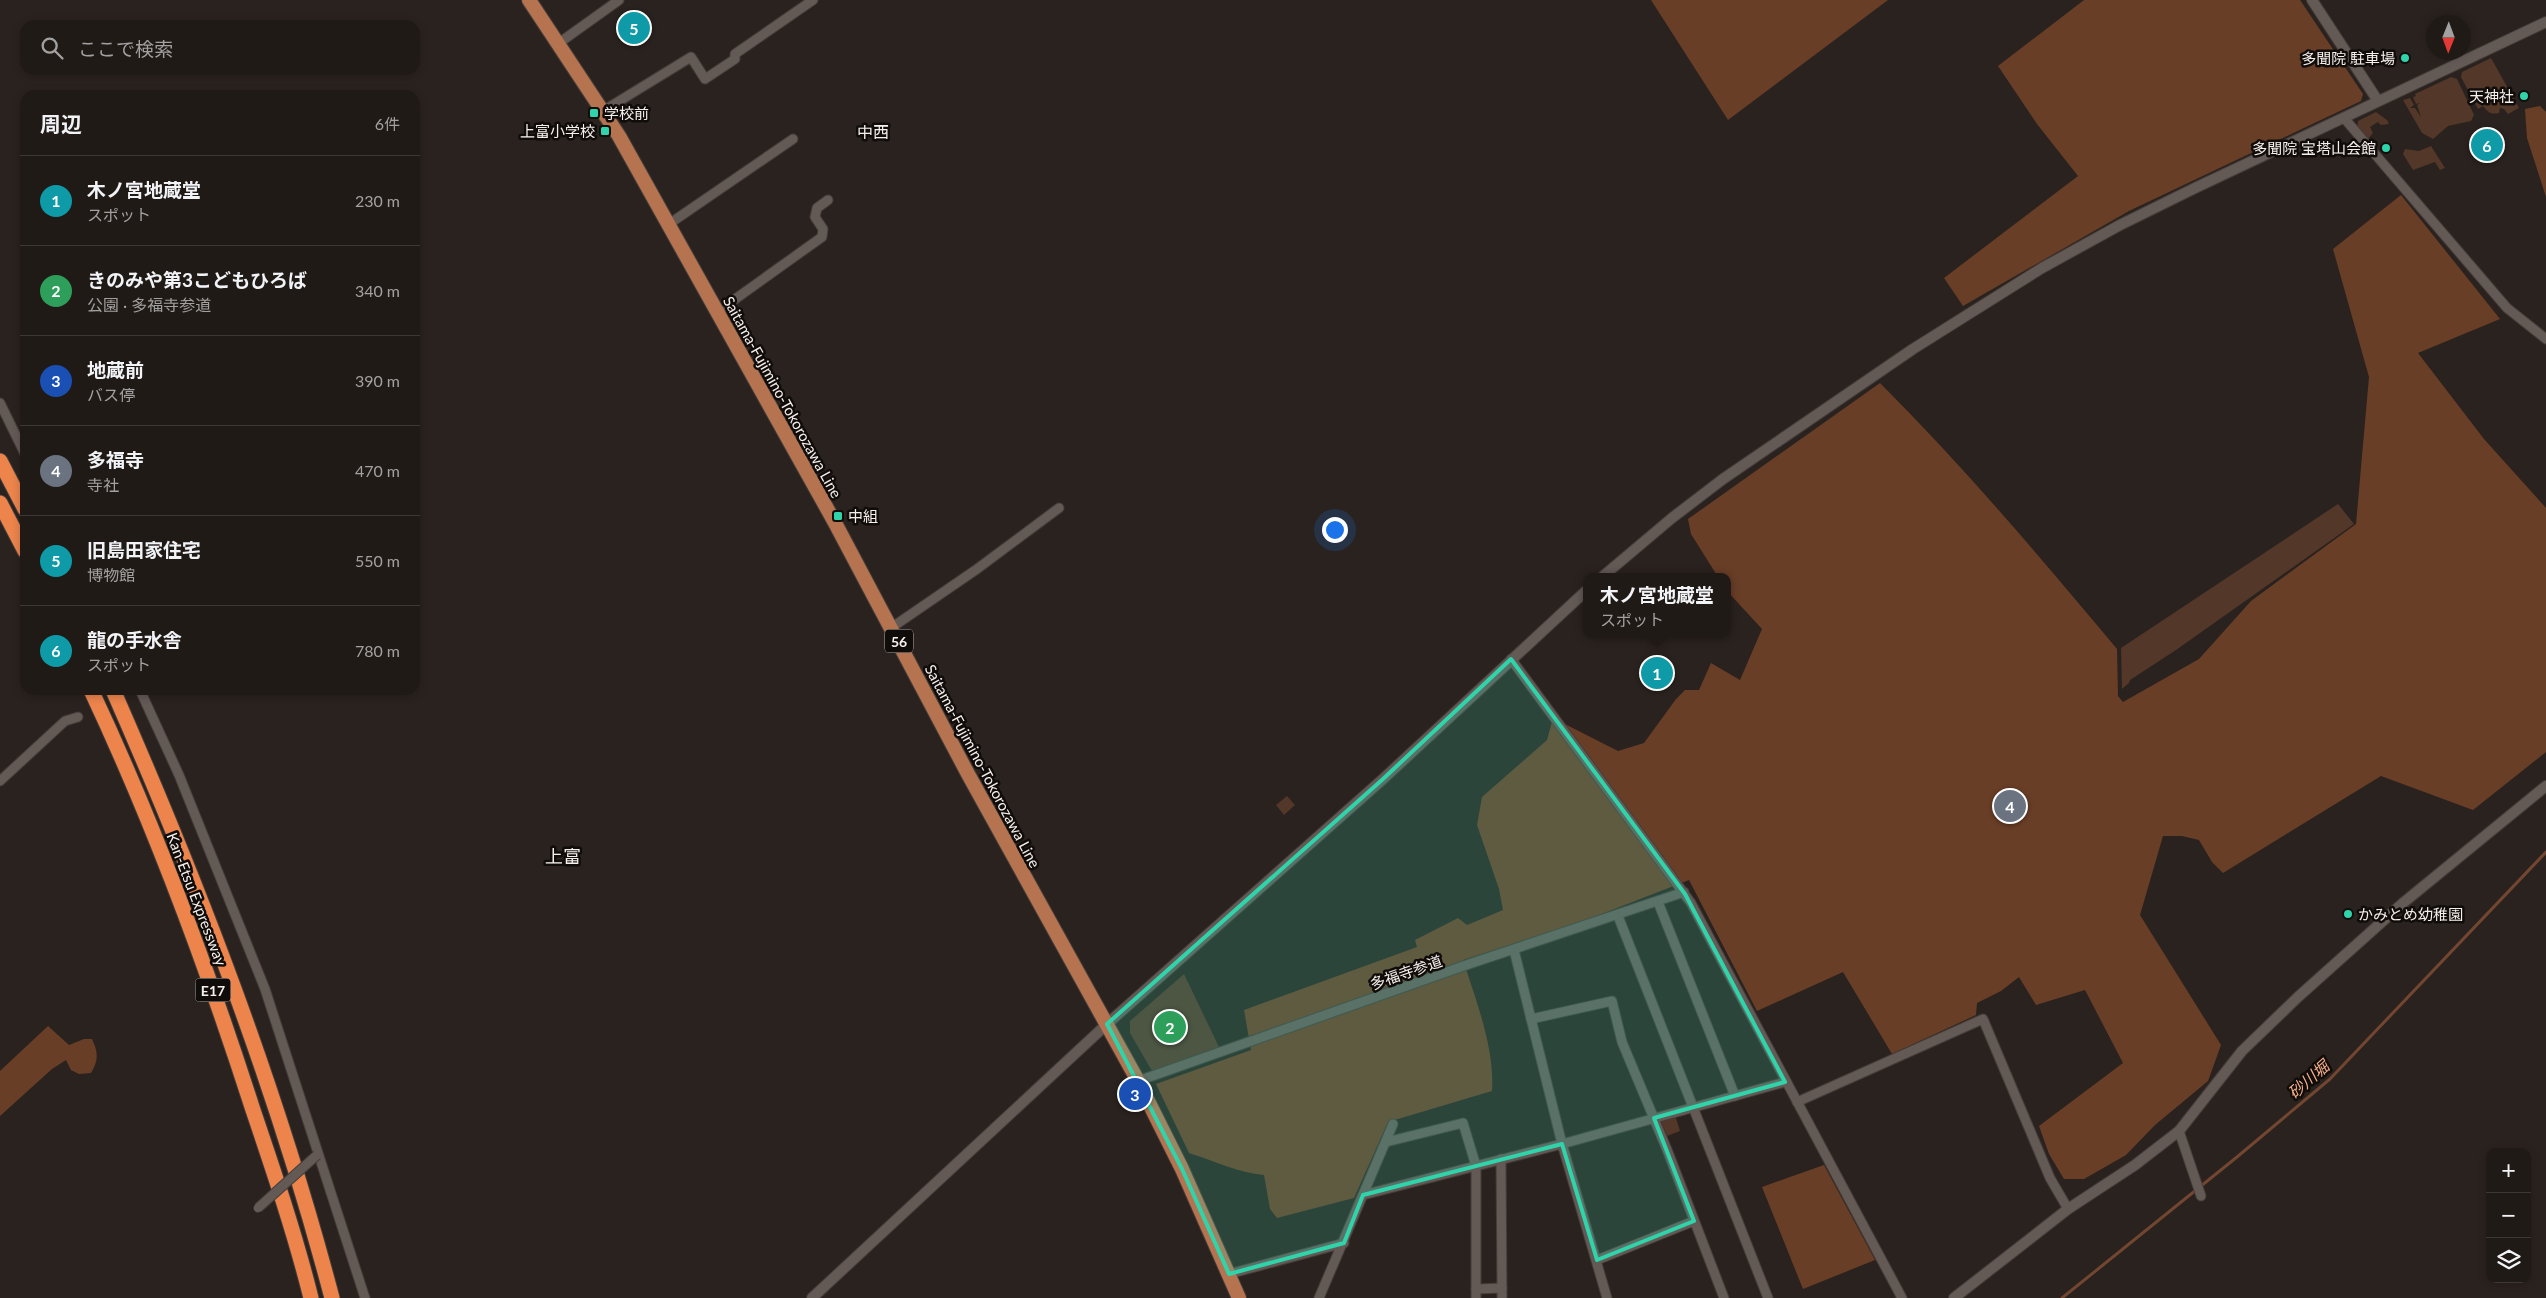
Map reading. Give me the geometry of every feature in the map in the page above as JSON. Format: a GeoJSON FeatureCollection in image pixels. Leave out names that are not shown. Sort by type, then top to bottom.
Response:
{"type":"FeatureCollection","features":[{"type":"Feature","properties":{"kind":"highway"},"geometry":{"type":"LineString","coordinates":[[0,461],[20,499]]}},
{"type":"Feature","properties":{"kind":"highway"},"geometry":{"type":"LineString","coordinates":[[0,502],[20,541]]}},
{"type":"Feature","properties":{"kind":"highway","name":"Kan-Etsu Expressway"},"geometry":{"type":"LineString","coordinates":[[93,695],[141,806],[191,930],[232,1042],[289,1219],[311,1298]]}},
{"type":"Feature","properties":{"kind":"highway","name":"Kan-Etsu Expressway"},"geometry":{"type":"LineString","coordinates":[[115,695],[200,895],[250,1030],[309,1210],[332,1298]]}},
{"type":"Feature","properties":{"kind":"highway"},"geometry":{"type":"LineString","coordinates":[[309,1210],[340,1298]]}},
{"type":"Feature","properties":{"kind":"main road","name":"Saitama-Fujimino-Tokorozawa Line"},"geometry":{"type":"LineString","coordinates":[[529,0],[603,110],[892,628],[968,774],[1138,1081],[1239,1298]]}},
{"type":"Feature","properties":{"kind":"street"},"geometry":{"type":"LineString","coordinates":[[558,43],[620,0]]}},
{"type":"Feature","properties":{"kind":"street"},"geometry":{"type":"LineString","coordinates":[[603,110],[691,57],[705,79],[735,59],[735,54],[813,0]]}},
{"type":"Feature","properties":{"kind":"street"},"geometry":{"type":"LineString","coordinates":[[2312,0],[2378,100]]}},
{"type":"Feature","properties":{"kind":"street"},"geometry":{"type":"LineString","coordinates":[[1607,573],[1672,518],[1731,474],[1913,349],[2042,268],[2120,225],[2378,100],[2546,22]]}},
{"type":"Feature","properties":{"kind":"street"},"geometry":{"type":"LineString","coordinates":[[2344,118],[2507,308],[2546,339]]}},
{"type":"Feature","properties":{"kind":"street"},"geometry":{"type":"LineString","coordinates":[[668,224],[793,139]]}},
{"type":"Feature","properties":{"kind":"street"},"geometry":{"type":"LineString","coordinates":[[717,312],[822,237],[823,228],[815,217],[817,208],[828,200]]}},
{"type":"Feature","properties":{"kind":"street"},"geometry":{"type":"LineString","coordinates":[[0,403],[20,444]]}},
{"type":"Feature","properties":{"kind":"street"},"geometry":{"type":"LineString","coordinates":[[892,628],[977,569],[1059,508]]}},
{"type":"Feature","properties":{"kind":"street"},"geometry":{"type":"LineString","coordinates":[[812,1298],[1107,1024],[1383,779],[1510,659],[1583,594]]}},
{"type":"Feature","properties":{"kind":"street"},"geometry":{"type":"LineString","coordinates":[[1510,659],[1684,892],[1902,1298]]}},
{"type":"Feature","properties":{"kind":"street"},"geometry":{"type":"LineString","coordinates":[[142,695],[265,990],[365,1298]]}},
{"type":"Feature","properties":{"kind":"street"},"geometry":{"type":"LineString","coordinates":[[0,781],[65,721],[78,717]]}},
{"type":"Feature","properties":{"kind":"street"},"geometry":{"type":"LineString","coordinates":[[1954,1298],[2068,1209],[2135,1164],[2179,1131],[2242,1051],[2291,1004],[2403,904],[2546,786]]}},
{"type":"Feature","properties":{"kind":"street","name":"多福寺参道"},"geometry":{"type":"LineString","coordinates":[[1138,1081],[1684,892]]}},
{"type":"Feature","properties":{"kind":"street"},"geometry":{"type":"LineString","coordinates":[[1658,902],[1735,1096]]}},
{"type":"Feature","properties":{"kind":"street"},"geometry":{"type":"LineString","coordinates":[[1618,916],[1768,1298]]}},
{"type":"Feature","properties":{"kind":"street"},"geometry":{"type":"LineString","coordinates":[[1514,950],[1562,1144],[1597,1260],[1606,1298]]}},
{"type":"Feature","properties":{"kind":"street"},"geometry":{"type":"LineString","coordinates":[[1531,1020],[1612,1001],[1622,1042],[1654,1118],[1724,1298]]}},
{"type":"Feature","properties":{"kind":"street"},"geometry":{"type":"LineString","coordinates":[[1797,1102],[1983,1020],[2050,1178],[2068,1209]]}},
{"type":"Feature","properties":{"kind":"street"},"geometry":{"type":"LineString","coordinates":[[1363,1196],[1562,1144],[1785,1082]]}},
{"type":"Feature","properties":{"kind":"street"},"geometry":{"type":"LineString","coordinates":[[1386,1142],[1463,1123],[1476,1166],[1476,1293],[1502,1293],[1501,1159]]}},
{"type":"Feature","properties":{"kind":"street"},"geometry":{"type":"LineString","coordinates":[[1318,1298],[1344,1243],[1393,1124]]}},
{"type":"Feature","properties":{"kind":"street"},"geometry":{"type":"LineString","coordinates":[[2179,1131],[2201,1196]]}},
{"type":"Feature","properties":{"kind":"street"},"geometry":{"type":"LineString","coordinates":[[258,1208],[317,1155]]}},
{"type":"Feature","properties":{"kind":"street"},"geometry":{"type":"LineString","coordinates":[[1597,1260],[1694,1221]]}},
{"type":"Feature","properties":{"kind":"street"},"geometry":{"type":"LineString","coordinates":[[1229,1274],[1344,1243]]}},
{"type":"Feature","properties":{"kind":"highlighted area"},"geometry":{"type":"Polygon","coordinates":[[[1511,659],[1685,894],[1785,1082],[1654,1118],[1694,1221],[1597,1260],[1562,1144],[1363,1195],[1344,1243],[1229,1274],[1182,1169],[1107,1024],[1383,779],[1511,659]]]}},
{"type":"Feature","properties":{"kind":"shaded area"},"geometry":{"type":"Polygon","coordinates":[[[1651,0],[1888,0],[1728,120],[1651,0]]]}},
{"type":"Feature","properties":{"kind":"shaded area"},"geometry":{"type":"Polygon","coordinates":[[[2084,0],[2300,0],[2363,94],[2361,101],[2129,211],[1963,306],[1944,278],[2078,176],[2037,124],[1998,66],[2084,0]]]}},
{"type":"Feature","properties":{"kind":"shaded area"},"geometry":{"type":"Polygon","coordinates":[[[2491,58],[2519,108],[2508,114],[2504,109],[2500,108],[2499,113],[2496,114],[2486,110],[2483,106],[2478,109],[2461,77],[2462,72],[2491,58]]]}},
{"type":"Feature","properties":{"kind":"shaded area"},"geometry":{"type":"Polygon","coordinates":[[[2451,77],[2457,79],[2474,115],[2471,121],[2448,126],[2433,139],[2422,133],[2403,100],[2410,98],[2414,105],[2410,108],[2415,108],[2421,117],[2417,105],[2420,103],[2416,104],[2413,97],[2416,96],[2415,94],[2451,77]]]}},
{"type":"Feature","properties":{"kind":"shaded area"},"geometry":{"type":"Polygon","coordinates":[[[2540,106],[2546,112],[2546,197],[2527,138],[2525,109],[2540,106]]]}},
{"type":"Feature","properties":{"kind":"shaded area"},"geometry":{"type":"Polygon","coordinates":[[[2376,112],[2387,120],[2389,124],[2381,125],[2378,122],[2370,127],[2373,133],[2368,139],[2365,138],[2357,128],[2358,121],[2376,112]]]}},
{"type":"Feature","properties":{"kind":"shaded area"},"geometry":{"type":"Polygon","coordinates":[[[2431,146],[2445,168],[2440,170],[2435,162],[2413,170],[2403,154],[2405,149],[2419,151],[2431,146]]]}},
{"type":"Feature","properties":{"kind":"shaded area"},"geometry":{"type":"Polygon","coordinates":[[[2401,195],[2500,319],[2418,353],[2484,439],[2546,508],[2546,752],[2473,810],[2381,776],[2223,873],[2212,862],[2199,840],[2182,836],[2163,836],[2140,915],[2221,1045],[2208,1081],[2155,1125],[2126,1155],[2084,1179],[2064,1179],[2049,1154],[2039,1126],[2123,1063],[2085,990],[2036,1005],[2019,977],[2001,991],[1977,1003],[1976,1015],[1892,1054],[1843,972],[1757,1011],[1689,880],[1576,924],[1463,960],[1488,1042],[1491,1058],[1492,1091],[1388,1122],[1354,1198],[1277,1218],[1270,1209],[1264,1175],[1236,1169],[1189,1153],[1156,1084],[1251,1050],[1244,1010],[1417,947],[1415,940],[1458,918],[1467,925],[1503,910],[1499,889],[1477,825],[1482,797],[1547,740],[1553,718],[1618,751],[1644,743],[1676,699],[1685,690],[1699,690],[1711,663],[1740,680],[1762,629],[1731,595],[1731,573],[1715,573],[1691,534],[1688,519],[1880,383],[1972,480],[2117,649],[2118,696],[2123,702],[2199,659],[2251,601],[2356,524],[2369,377],[2333,249],[2401,195]]]}},
{"type":"Feature","properties":{"kind":"shaded area"},"geometry":{"type":"Polygon","coordinates":[[[2338,504],[2354,524],[2176,650],[2130,680],[2122,689],[2121,648],[2338,504]]]}},
{"type":"Feature","properties":{"kind":"shaded area"},"geometry":{"type":"Polygon","coordinates":[[[1287,796],[1295,805],[1284,815],[1276,805],[1287,796]]]}},
{"type":"Feature","properties":{"kind":"shaded area"},"geometry":{"type":"Polygon","coordinates":[[[1184,974],[1219,1047],[1152,1071],[1130,1033],[1130,1021],[1184,974]]]}},
{"type":"Feature","properties":{"kind":"shaded area"},"geometry":{"type":"Polygon","coordinates":[[[48,1026],[69,1045],[84,1039],[92,1039],[97,1056],[94,1068],[91,1073],[79,1074],[71,1070],[66,1060],[52,1069],[0,1116],[0,1071],[48,1026]]]}},
{"type":"Feature","properties":{"kind":"shaded area"},"geometry":{"type":"Polygon","coordinates":[[[1675,1115],[1680,1131],[1667,1136],[1661,1121],[1675,1115]]]}},
{"type":"Feature","properties":{"kind":"shaded area"},"geometry":{"type":"Polygon","coordinates":[[[1824,1165],[1875,1260],[1803,1289],[1762,1187],[1824,1165]]]}},
{"type":"Feature","properties":{"kind":"waterway","name":"砂川堀"},"geometry":{"type":"LineString","coordinates":[[2062,1298],[2237,1157],[2330,1079],[2546,852]]}},
{"type":"Feature","properties":{"kind":"place","name":"旧島田家住宅"},"geometry":{"type":"Point","coordinates":[634,28]}},
{"type":"Feature","properties":{"kind":"place","name":"多聞院 駐車場"},"geometry":{"type":"Point","coordinates":[2405,58]}},
{"type":"Feature","properties":{"kind":"place","name":"天神社"},"geometry":{"type":"Point","coordinates":[2524,96]}},
{"type":"Feature","properties":{"kind":"place","name":"学校前"},"geometry":{"type":"Point","coordinates":[594,113]}},
{"type":"Feature","properties":{"kind":"place","name":"上富小学校"},"geometry":{"type":"Point","coordinates":[605,131]}},
{"type":"Feature","properties":{"kind":"place","name":"龍の手水舎"},"geometry":{"type":"Point","coordinates":[2487,145]}},
{"type":"Feature","properties":{"kind":"place","name":"多聞院 宝塔山会館"},"geometry":{"type":"Point","coordinates":[2386,148]}},
{"type":"Feature","properties":{"kind":"place","name":"中組"},"geometry":{"type":"Point","coordinates":[838,516]}},
{"type":"Feature","properties":{"kind":"place","name":"木ノ宮地蔵堂"},"geometry":{"type":"Point","coordinates":[1657,673]}},
{"type":"Feature","properties":{"kind":"place","name":"多福寺"},"geometry":{"type":"Point","coordinates":[2010,806]}},
{"type":"Feature","properties":{"kind":"place","name":"かみとめ幼稚園"},"geometry":{"type":"Point","coordinates":[2348,914]}},
{"type":"Feature","properties":{"kind":"place","name":"きのみや第3こどもひろば"},"geometry":{"type":"Point","coordinates":[1170,1027]}},
{"type":"Feature","properties":{"kind":"place","name":"地蔵前"},"geometry":{"type":"Point","coordinates":[1135,1094]}},
{"type":"Feature","properties":{"kind":"district","name":"中西"},"geometry":{"type":"Point","coordinates":[873,131]}},
{"type":"Feature","properties":{"kind":"district","name":"上富"},"geometry":{"type":"Point","coordinates":[563,856]}}]}
